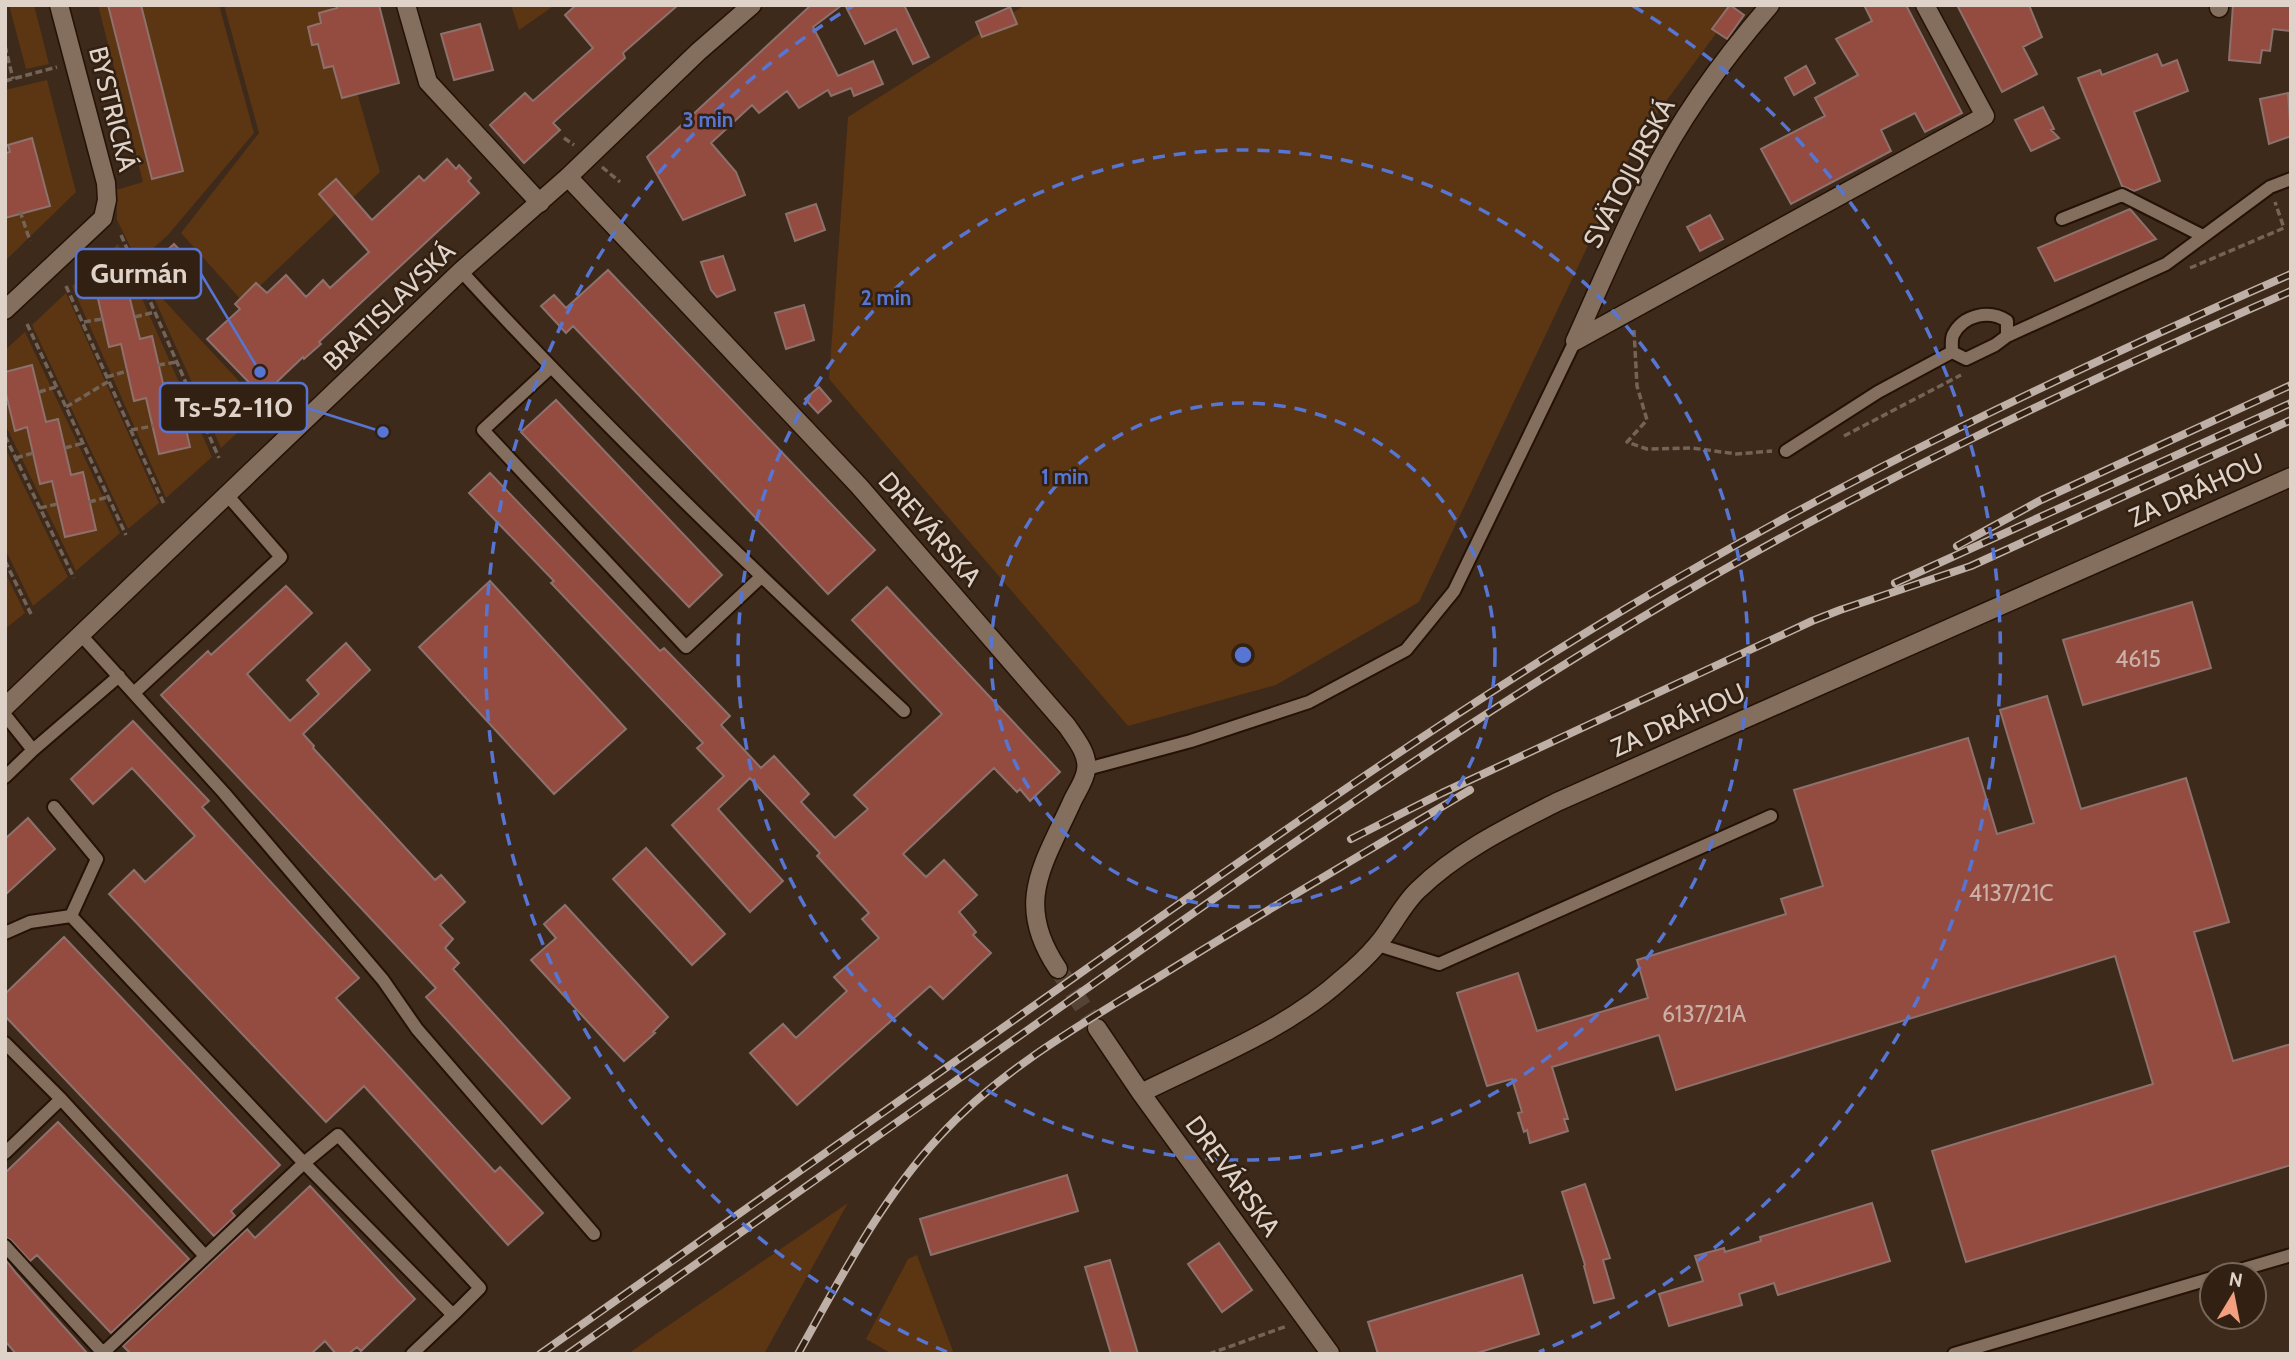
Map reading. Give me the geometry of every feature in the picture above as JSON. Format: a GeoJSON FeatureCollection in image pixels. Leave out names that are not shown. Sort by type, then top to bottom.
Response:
{"type":"FeatureCollection","features":[{"type":"Feature","properties":{"kind":"street","name":"BYSTRICKÁ"},"geometry":{"type":"LineString","coordinates":[[5,310],[103,218],[107,200],[106,183],[59,5]]}},
{"type":"Feature","properties":{"kind":"street"},"geometry":{"type":"LineString","coordinates":[[406,5],[428,82],[540,203]]}},
{"type":"Feature","properties":{"kind":"street","name":"BRATISLAVSKÁ"},"geometry":{"type":"LineString","coordinates":[[5,707],[461,271],[540,203],[698,52],[752,5]]}},
{"type":"Feature","properties":{"kind":"street","name":"SVÄTOJURSKÁ"},"geometry":{"type":"LineString","coordinates":[[1575,341],[1649,179],[1692,107],[1740,39],[1770,5]]}},
{"type":"Feature","properties":{"kind":"street"},"geometry":{"type":"LineString","coordinates":[[1575,341],[1985,116],[1925,5]]}},
{"type":"Feature","properties":{"kind":"street","name":"DREVÁRSKA"},"geometry":{"type":"LineString","coordinates":[[568,177],[868,497],[1067,726],[1082,748],[1087,769]]}},
{"type":"Feature","properties":{"kind":"street","name":"ZA DRÁHOU"},"geometry":{"type":"LineString","coordinates":[[1141,1093],[1279,1023],[1312,1003],[1377,945],[1416,891],[1450,862],[1485,840],[1545,808],[2290,479]]}},
{"type":"Feature","properties":{"kind":"street"},"geometry":{"type":"LineString","coordinates":[[1058,969],[1045,950],[1035,922],[1034,894],[1040,871],[1087,769]]}},
{"type":"Feature","properties":{"kind":"street","name":"DREVÁRSKA"},"geometry":{"type":"LineString","coordinates":[[1097,1028],[1141,1093],[1330,1353]]}},
{"type":"Feature","properties":{"kind":"lane"},"geometry":{"type":"LineString","coordinates":[[1952,352],[1966,359],[2007,336],[2166,264],[2270,187],[2291,179]]}},
{"type":"Feature","properties":{"kind":"lane"},"geometry":{"type":"LineString","coordinates":[[2062,219],[2122,195],[2203,236]]}},
{"type":"Feature","properties":{"kind":"lane"},"geometry":{"type":"LineString","coordinates":[[461,271],[550,368],[761,577],[904,711]]}},
{"type":"Feature","properties":{"kind":"lane"},"geometry":{"type":"LineString","coordinates":[[1952,352],[1951,337],[1963,322],[1985,314],[1998,315],[2007,321],[2007,336]]}},
{"type":"Feature","properties":{"kind":"lane"},"geometry":{"type":"LineString","coordinates":[[1087,769],[1191,741],[1309,702],[1406,650],[1454,591],[1575,341]]}},
{"type":"Feature","properties":{"kind":"lane"},"geometry":{"type":"LineString","coordinates":[[1786,451],[1878,392],[1952,352]]}},
{"type":"Feature","properties":{"kind":"lane"},"geometry":{"type":"LineString","coordinates":[[550,368],[483,430],[686,647],[761,577]]}},
{"type":"Feature","properties":{"kind":"lane"},"geometry":{"type":"LineString","coordinates":[[135,692],[281,557],[228,496]]}},
{"type":"Feature","properties":{"kind":"lane"},"geometry":{"type":"LineString","coordinates":[[80,635],[135,692],[383,980],[417,1029],[594,1234]]}},
{"type":"Feature","properties":{"kind":"lane"},"geometry":{"type":"LineString","coordinates":[[5,777],[119,676]]}},
{"type":"Feature","properties":{"kind":"lane"},"geometry":{"type":"LineString","coordinates":[[5,715],[33,750]]}},
{"type":"Feature","properties":{"kind":"lane"},"geometry":{"type":"LineString","coordinates":[[54,807],[97,859],[71,916]]}},
{"type":"Feature","properties":{"kind":"lane"},"geometry":{"type":"LineString","coordinates":[[1377,945],[1439,964],[1771,816]]}},
{"type":"Feature","properties":{"kind":"lane"},"geometry":{"type":"LineString","coordinates":[[5,933],[30,922],[71,916]]}},
{"type":"Feature","properties":{"kind":"lane"},"geometry":{"type":"LineString","coordinates":[[71,916],[304,1163],[453,1315]]}},
{"type":"Feature","properties":{"kind":"lane"},"geometry":{"type":"LineString","coordinates":[[5,1043],[61,1099],[205,1256]]}},
{"type":"Feature","properties":{"kind":"lane"},"geometry":{"type":"LineString","coordinates":[[5,1153],[61,1099]]}},
{"type":"Feature","properties":{"kind":"lane"},"geometry":{"type":"LineString","coordinates":[[5,1246],[103,1353],[304,1163],[338,1135],[480,1288],[412,1354]]}},
{"type":"Feature","properties":{"kind":"lane"},"geometry":{"type":"LineString","coordinates":[[2268,1262],[2291,1255]]}},
{"type":"Feature","properties":{"kind":"lane"},"geometry":{"type":"LineString","coordinates":[[1954,1354],[2198,1282]]}},
{"type":"Feature","properties":{"kind":"path"},"geometry":{"type":"LineString","coordinates":[[5,46],[13,79]]}},
{"type":"Feature","properties":{"kind":"path"},"geometry":{"type":"LineString","coordinates":[[5,81],[74,63]]}},
{"type":"Feature","properties":{"kind":"path"},"geometry":{"type":"LineString","coordinates":[[20,211],[30,241]]}},
{"type":"Feature","properties":{"kind":"path"},"geometry":{"type":"LineString","coordinates":[[121,235],[219,458]]}},
{"type":"Feature","properties":{"kind":"path"},"geometry":{"type":"LineString","coordinates":[[66,286],[164,503]]}},
{"type":"Feature","properties":{"kind":"path"},"geometry":{"type":"LineString","coordinates":[[1630,311],[1636,341],[1637,386],[1647,420],[1627,442],[1647,449],[1692,447],[1737,454],[1786,451]]}},
{"type":"Feature","properties":{"kind":"path"},"geometry":{"type":"LineString","coordinates":[[135,317],[155,312]]}},
{"type":"Feature","properties":{"kind":"path"},"geometry":{"type":"LineString","coordinates":[[83,322],[102,319]]}},
{"type":"Feature","properties":{"kind":"path"},"geometry":{"type":"LineString","coordinates":[[26,324],[126,535]]}},
{"type":"Feature","properties":{"kind":"path"},"geometry":{"type":"LineString","coordinates":[[159,365],[177,362]]}},
{"type":"Feature","properties":{"kind":"path"},"geometry":{"type":"LineString","coordinates":[[66,407],[108,379],[127,371]]}},
{"type":"Feature","properties":{"kind":"path"},"geometry":{"type":"LineString","coordinates":[[39,392],[56,387]]}},
{"type":"Feature","properties":{"kind":"path"},"geometry":{"type":"LineString","coordinates":[[185,422],[202,419]]}},
{"type":"Feature","properties":{"kind":"path"},"geometry":{"type":"LineString","coordinates":[[131,430],[153,426]]}},
{"type":"Feature","properties":{"kind":"path"},"geometry":{"type":"LineString","coordinates":[[5,436],[74,578]]}},
{"type":"Feature","properties":{"kind":"path"},"geometry":{"type":"LineString","coordinates":[[65,448],[83,443]]}},
{"type":"Feature","properties":{"kind":"path"},"geometry":{"type":"LineString","coordinates":[[16,458],[33,453]]}},
{"type":"Feature","properties":{"kind":"path"},"geometry":{"type":"LineString","coordinates":[[89,502],[108,497]]}},
{"type":"Feature","properties":{"kind":"path"},"geometry":{"type":"LineString","coordinates":[[40,508],[57,504]]}},
{"type":"Feature","properties":{"kind":"path"},"geometry":{"type":"LineString","coordinates":[[5,561],[31,614]]}},
{"type":"Feature","properties":{"kind":"path"},"geometry":{"type":"LineString","coordinates":[[5,577],[12,575]]}},
{"type":"Feature","properties":{"kind":"path"},"geometry":{"type":"LineString","coordinates":[[1209,1354],[1306,1319]]}},
{"type":"Feature","properties":{"kind":"shaded area"},"geometry":{"type":"Polygon","coordinates":[[[9,5],[34,5],[49,64],[26,69],[9,5]]]}},
{"type":"Feature","properties":{"kind":"shaded area"},"geometry":{"type":"Polygon","coordinates":[[[98,5],[219,5],[254,133],[168,235],[138,262],[117,220],[116,190],[143,182],[98,5]]]}},
{"type":"Feature","properties":{"kind":"shaded area"},"geometry":{"type":"Polygon","coordinates":[[[224,5],[332,5],[380,172],[243,302],[181,233],[259,133],[224,5]]]}},
{"type":"Feature","properties":{"kind":"shaded area"},"geometry":{"type":"Polygon","coordinates":[[[511,5],[555,5],[519,30],[511,5]]]}},
{"type":"Feature","properties":{"kind":"shaded area"},"geometry":{"type":"Polygon","coordinates":[[[1025,5],[1737,5],[1639,138],[1419,602],[1276,685],[1128,726],[829,379],[848,117],[1025,5]]]}},
{"type":"Feature","properties":{"kind":"shaded area"},"geometry":{"type":"Polygon","coordinates":[[[47,80],[76,192],[5,261],[5,90],[47,80]]]}},
{"type":"Feature","properties":{"kind":"shaded area"},"geometry":{"type":"Polygon","coordinates":[[[118,244],[212,457],[166,498],[72,286],[118,244]]]}},
{"type":"Feature","properties":{"kind":"shaded area"},"geometry":{"type":"Polygon","coordinates":[[[147,282],[264,408],[221,448],[147,282]]]}},
{"type":"Feature","properties":{"kind":"shaded area"},"geometry":{"type":"Polygon","coordinates":[[[66,293],[159,503],[128,529],[32,325],[66,293]]]}},
{"type":"Feature","properties":{"kind":"shaded area"},"geometry":{"type":"Polygon","coordinates":[[[25,332],[120,533],[76,571],[5,424],[5,350],[25,332]]]}},
{"type":"Feature","properties":{"kind":"shaded area"},"geometry":{"type":"Polygon","coordinates":[[[5,447],[68,577],[33,606],[5,549],[5,447]]]}},
{"type":"Feature","properties":{"kind":"shaded area"},"geometry":{"type":"Polygon","coordinates":[[[5,572],[25,613],[5,629],[5,572]]]}},
{"type":"Feature","properties":{"kind":"shaded area"},"geometry":{"type":"Polygon","coordinates":[[[848,1203],[764,1354],[628,1354],[656,1334],[848,1203]]]}},
{"type":"Feature","properties":{"kind":"shaded area"},"geometry":{"type":"Polygon","coordinates":[[[917,1255],[954,1354],[892,1354],[866,1339],[908,1259],[917,1255]]]}},
{"type":"Feature","properties":{"kind":"building"},"geometry":{"type":"Polygon","coordinates":[[[108,5],[141,5],[183,171],[152,179],[108,5]]]}},
{"type":"Feature","properties":{"kind":"building"},"geometry":{"type":"Polygon","coordinates":[[[336,5],[379,5],[399,83],[342,98],[333,66],[324,68],[318,44],[312,45],[308,27],[321,23],[319,13],[337,8],[336,5]]]}},
{"type":"Feature","properties":{"kind":"building"},"geometry":{"type":"Polygon","coordinates":[[[576,5],[678,5],[623,53],[625,58],[553,123],[560,130],[524,163],[490,125],[525,93],[533,101],[593,48],[565,15],[576,5]]]}},
{"type":"Feature","properties":{"kind":"building"},"geometry":{"type":"Polygon","coordinates":[[[811,5],[842,5],[813,27],[838,76],[873,61],[883,84],[854,96],[851,88],[831,96],[828,90],[799,108],[787,91],[759,113],[752,105],[711,143],[736,172],[745,195],[683,220],[647,157],[811,5]]]}},
{"type":"Feature","properties":{"kind":"building"},"geometry":{"type":"Polygon","coordinates":[[[845,5],[904,5],[929,57],[913,64],[896,29],[865,44],[845,5]]]}},
{"type":"Feature","properties":{"kind":"building"},"geometry":{"type":"Polygon","coordinates":[[[1730,5],[1744,15],[1727,39],[1712,29],[1730,5]]]}},
{"type":"Feature","properties":{"kind":"building"},"geometry":{"type":"Polygon","coordinates":[[[1864,5],[1906,5],[1962,113],[1925,132],[1915,113],[1881,130],[1891,151],[1791,204],[1761,149],[1825,116],[1815,98],[1858,75],[1836,39],[1872,21],[1864,5]]]}},
{"type":"Feature","properties":{"kind":"building"},"geometry":{"type":"Polygon","coordinates":[[[1957,5],[2029,5],[2042,37],[2023,47],[2037,74],[2002,92],[1957,5]]]}},
{"type":"Feature","properties":{"kind":"building"},"geometry":{"type":"Polygon","coordinates":[[[2233,5],[2291,5],[2291,31],[2273,29],[2270,51],[2262,50],[2260,63],[2229,60],[2233,5]]]}},
{"type":"Feature","properties":{"kind":"building"},"geometry":{"type":"Polygon","coordinates":[[[1010,7],[1017,24],[982,37],[976,22],[1010,7]]]}},
{"type":"Feature","properties":{"kind":"building"},"geometry":{"type":"Polygon","coordinates":[[[480,24],[493,70],[454,80],[441,34],[480,24]]]}},
{"type":"Feature","properties":{"kind":"building"},"geometry":{"type":"Polygon","coordinates":[[[2157,54],[2162,66],[2177,60],[2188,91],[2134,112],[2160,181],[2134,191],[2122,186],[2078,78],[2100,70],[2102,75],[2157,54]]]}},
{"type":"Feature","properties":{"kind":"building"},"geometry":{"type":"Polygon","coordinates":[[[1806,66],[1815,83],[1794,95],[1785,78],[1806,66]]]}},
{"type":"Feature","properties":{"kind":"building"},"geometry":{"type":"Polygon","coordinates":[[[2288,93],[2291,136],[2269,144],[2260,99],[2288,93]]]}},
{"type":"Feature","properties":{"kind":"building"},"geometry":{"type":"Polygon","coordinates":[[[2043,107],[2054,129],[2051,130],[2059,138],[2031,151],[2015,120],[2043,107]]]}},
{"type":"Feature","properties":{"kind":"building"},"geometry":{"type":"Polygon","coordinates":[[[32,138],[50,206],[5,218],[5,153],[10,152],[8,145],[32,138]]]}},
{"type":"Feature","properties":{"kind":"building"},"geometry":{"type":"Polygon","coordinates":[[[447,159],[456,169],[459,165],[471,178],[468,181],[479,193],[319,342],[321,344],[304,359],[303,357],[262,396],[207,339],[240,309],[235,304],[256,283],[267,293],[286,275],[306,297],[323,280],[330,288],[369,252],[319,194],[336,179],[372,220],[419,176],[424,181],[447,159]]]}},
{"type":"Feature","properties":{"kind":"building"},"geometry":{"type":"Polygon","coordinates":[[[816,204],[825,230],[795,241],[786,214],[816,204]]]}},
{"type":"Feature","properties":{"kind":"building"},"geometry":{"type":"Polygon","coordinates":[[[2130,209],[2156,239],[2055,281],[2038,248],[2130,209]]]}},
{"type":"Feature","properties":{"kind":"building"},"geometry":{"type":"Polygon","coordinates":[[[1710,215],[1723,239],[1700,251],[1687,227],[1710,215]]]}},
{"type":"Feature","properties":{"kind":"building"},"geometry":{"type":"Polygon","coordinates":[[[174,244],[195,266],[172,287],[151,265],[174,244]]]}},
{"type":"Feature","properties":{"kind":"building"},"geometry":{"type":"Polygon","coordinates":[[[723,256],[735,290],[717,297],[711,290],[701,262],[723,256]]]}},
{"type":"Feature","properties":{"kind":"building"},"geometry":{"type":"Polygon","coordinates":[[[608,270],[875,550],[828,594],[573,326],[566,333],[541,306],[554,295],[566,308],[608,270]]]}},
{"type":"Feature","properties":{"kind":"building"},"geometry":{"type":"Polygon","coordinates":[[[126,283],[140,339],[152,336],[165,392],[177,389],[190,447],[159,454],[146,398],[134,401],[121,344],[109,347],[96,290],[126,283]]]}},
{"type":"Feature","properties":{"kind":"building"},"geometry":{"type":"Polygon","coordinates":[[[804,305],[814,340],[786,349],[775,313],[804,305]]]}},
{"type":"Feature","properties":{"kind":"building"},"geometry":{"type":"Polygon","coordinates":[[[32,365],[46,422],[58,419],[71,475],[83,472],[96,530],[65,537],[52,481],[40,484],[27,427],[15,431],[5,390],[5,372],[32,365]]]}},
{"type":"Feature","properties":{"kind":"building"},"geometry":{"type":"Polygon","coordinates":[[[819,387],[831,401],[818,413],[805,399],[819,387]]]}},
{"type":"Feature","properties":{"kind":"building"},"geometry":{"type":"Polygon","coordinates":[[[556,400],[722,575],[689,607],[521,432],[556,400]]]}},
{"type":"Feature","properties":{"kind":"building"},"geometry":{"type":"Polygon","coordinates":[[[490,473],[660,651],[664,648],[730,716],[721,725],[761,768],[774,756],[809,794],[801,802],[835,838],[868,809],[854,795],[942,714],[852,620],[887,587],[1060,772],[1030,801],[1020,789],[1017,792],[994,768],[903,854],[926,877],[944,860],[977,895],[959,912],[976,932],[973,935],[991,953],[943,999],[930,986],[797,1105],[750,1053],[783,1024],[796,1038],[847,991],[834,977],[879,938],[862,919],[869,913],[817,856],[820,853],[750,778],[718,809],[783,881],[750,912],[672,825],[724,776],[697,748],[703,743],[469,493],[490,473]]]}},
{"type":"Feature","properties":{"kind":"building"},"geometry":{"type":"Polygon","coordinates":[[[490,581],[626,729],[554,794],[419,647],[490,581]]]}},
{"type":"Feature","properties":{"kind":"building"},"geometry":{"type":"Polygon","coordinates":[[[286,586],[312,613],[247,674],[290,721],[319,694],[307,680],[346,643],[370,670],[303,734],[435,880],[441,875],[465,902],[440,925],[453,939],[445,948],[459,963],[453,969],[570,1098],[542,1124],[426,997],[436,988],[161,695],[208,651],[211,655],[286,586]]]}},
{"type":"Feature","properties":{"kind":"building"},"geometry":{"type":"Polygon","coordinates":[[[2192,602],[2211,668],[2083,705],[2063,640],[2192,602]]]}},
{"type":"Feature","properties":{"kind":"building"},"geometry":{"type":"Polygon","coordinates":[[[2047,696],[2081,809],[2186,778],[2229,922],[2194,932],[2233,1061],[2291,1044],[2291,1165],[1966,1262],[1932,1151],[2153,1084],[2115,956],[1676,1090],[1659,1035],[1552,1067],[1568,1119],[1564,1119],[1568,1131],[1530,1143],[1518,1113],[1522,1112],[1512,1079],[1487,1086],[1457,993],[1518,973],[1537,1031],[1648,998],[1637,960],[1786,914],[1781,899],[1823,886],[1794,790],[1968,738],[1997,834],[2034,823],[2000,710],[2047,696]]]}},
{"type":"Feature","properties":{"kind":"building"},"geometry":{"type":"Polygon","coordinates":[[[133,721],[209,801],[202,807],[359,978],[336,998],[495,1172],[500,1167],[543,1213],[508,1245],[364,1086],[326,1122],[109,894],[134,870],[145,882],[195,836],[132,768],[93,804],[71,779],[133,721]]]}},
{"type":"Feature","properties":{"kind":"building"},"geometry":{"type":"Polygon","coordinates":[[[28,818],[55,849],[5,895],[5,839],[28,818]]]}},
{"type":"Feature","properties":{"kind":"building"},"geometry":{"type":"Polygon","coordinates":[[[646,848],[725,934],[692,965],[613,879],[646,848]]]}},
{"type":"Feature","properties":{"kind":"building"},"geometry":{"type":"Polygon","coordinates":[[[565,905],[668,1017],[653,1032],[655,1033],[624,1061],[531,960],[556,938],[544,924],[565,905]]]}},
{"type":"Feature","properties":{"kind":"building"},"geometry":{"type":"Polygon","coordinates":[[[64,937],[280,1165],[231,1211],[235,1216],[214,1236],[5,1016],[5,994],[64,937]]]}},
{"type":"Feature","properties":{"kind":"building"},"geometry":{"type":"Polygon","coordinates":[[[58,1122],[189,1259],[111,1333],[37,1255],[30,1261],[5,1237],[5,1173],[58,1122]]]}},
{"type":"Feature","properties":{"kind":"building"},"geometry":{"type":"Polygon","coordinates":[[[1067,1175],[1078,1211],[931,1255],[920,1219],[1067,1175]]]}},
{"type":"Feature","properties":{"kind":"building"},"geometry":{"type":"Polygon","coordinates":[[[1585,1184],[1610,1258],[1603,1260],[1614,1298],[1594,1303],[1562,1192],[1585,1184]]]}},
{"type":"Feature","properties":{"kind":"building"},"geometry":{"type":"Polygon","coordinates":[[[310,1186],[415,1299],[361,1351],[357,1347],[348,1354],[336,1354],[325,1341],[311,1354],[131,1354],[123,1346],[247,1229],[255,1238],[310,1186]]]}},
{"type":"Feature","properties":{"kind":"building"},"geometry":{"type":"Polygon","coordinates":[[[1872,1203],[1890,1261],[1778,1295],[1774,1283],[1739,1294],[1742,1305],[1669,1326],[1659,1294],[1703,1281],[1695,1256],[1724,1248],[1725,1252],[1761,1241],[1760,1237],[1872,1203]]]}},
{"type":"Feature","properties":{"kind":"building"},"geometry":{"type":"Polygon","coordinates":[[[1219,1243],[1252,1290],[1222,1312],[1188,1264],[1219,1243]]]}},
{"type":"Feature","properties":{"kind":"building"},"geometry":{"type":"Polygon","coordinates":[[[5,1259],[88,1354],[16,1354],[5,1341],[5,1259]]]}},
{"type":"Feature","properties":{"kind":"building"},"geometry":{"type":"Polygon","coordinates":[[[1110,1260],[1138,1354],[1111,1354],[1085,1267],[1110,1260]]]}},
{"type":"Feature","properties":{"kind":"building"},"geometry":{"type":"Polygon","coordinates":[[[1522,1275],[1539,1334],[1474,1354],[1378,1354],[1368,1322],[1522,1275]]]}},
{"type":"Feature","properties":{"kind":"tunnel"},"geometry":{"type":"LineString","coordinates":[[1058,969],[1097,1028]]}},
{"type":"Feature","properties":{"kind":"railway"},"geometry":{"type":"LineString","coordinates":[[540,1354],[1294,824],[1558,650],[1706,562],[1870,473],[2037,390],[2291,274]]}},
{"type":"Feature","properties":{"kind":"railway"},"geometry":{"type":"LineString","coordinates":[[568,1354],[1304,836],[1435,747],[1568,662],[1715,575],[1876,487],[2040,405],[2291,291]]}},
{"type":"Feature","properties":{"kind":"railway"},"geometry":{"type":"LineString","coordinates":[[1957,546],[2041,500],[2291,385]]}},
{"type":"Feature","properties":{"kind":"railway"},"geometry":{"type":"LineString","coordinates":[[1895,583],[2291,403]]}},
{"type":"Feature","properties":{"kind":"railway"},"geometry":{"type":"LineString","coordinates":[[1351,839],[1442,793],[1812,621],[1971,566],[2291,420]]}},
{"type":"Feature","properties":{"kind":"railway"},"geometry":{"type":"LineString","coordinates":[[798,1354],[862,1241],[898,1187],[939,1137],[988,1091],[1042,1050],[1099,1013],[1470,790]]}},
{"type":"Feature","properties":{"kind":"place","name":"Gurmán"},"geometry":{"type":"Point","coordinates":[260,372]}},
{"type":"Feature","properties":{"kind":"place","name":"Ts-52-110"},"geometry":{"type":"Point","coordinates":[383,432]}}]}
